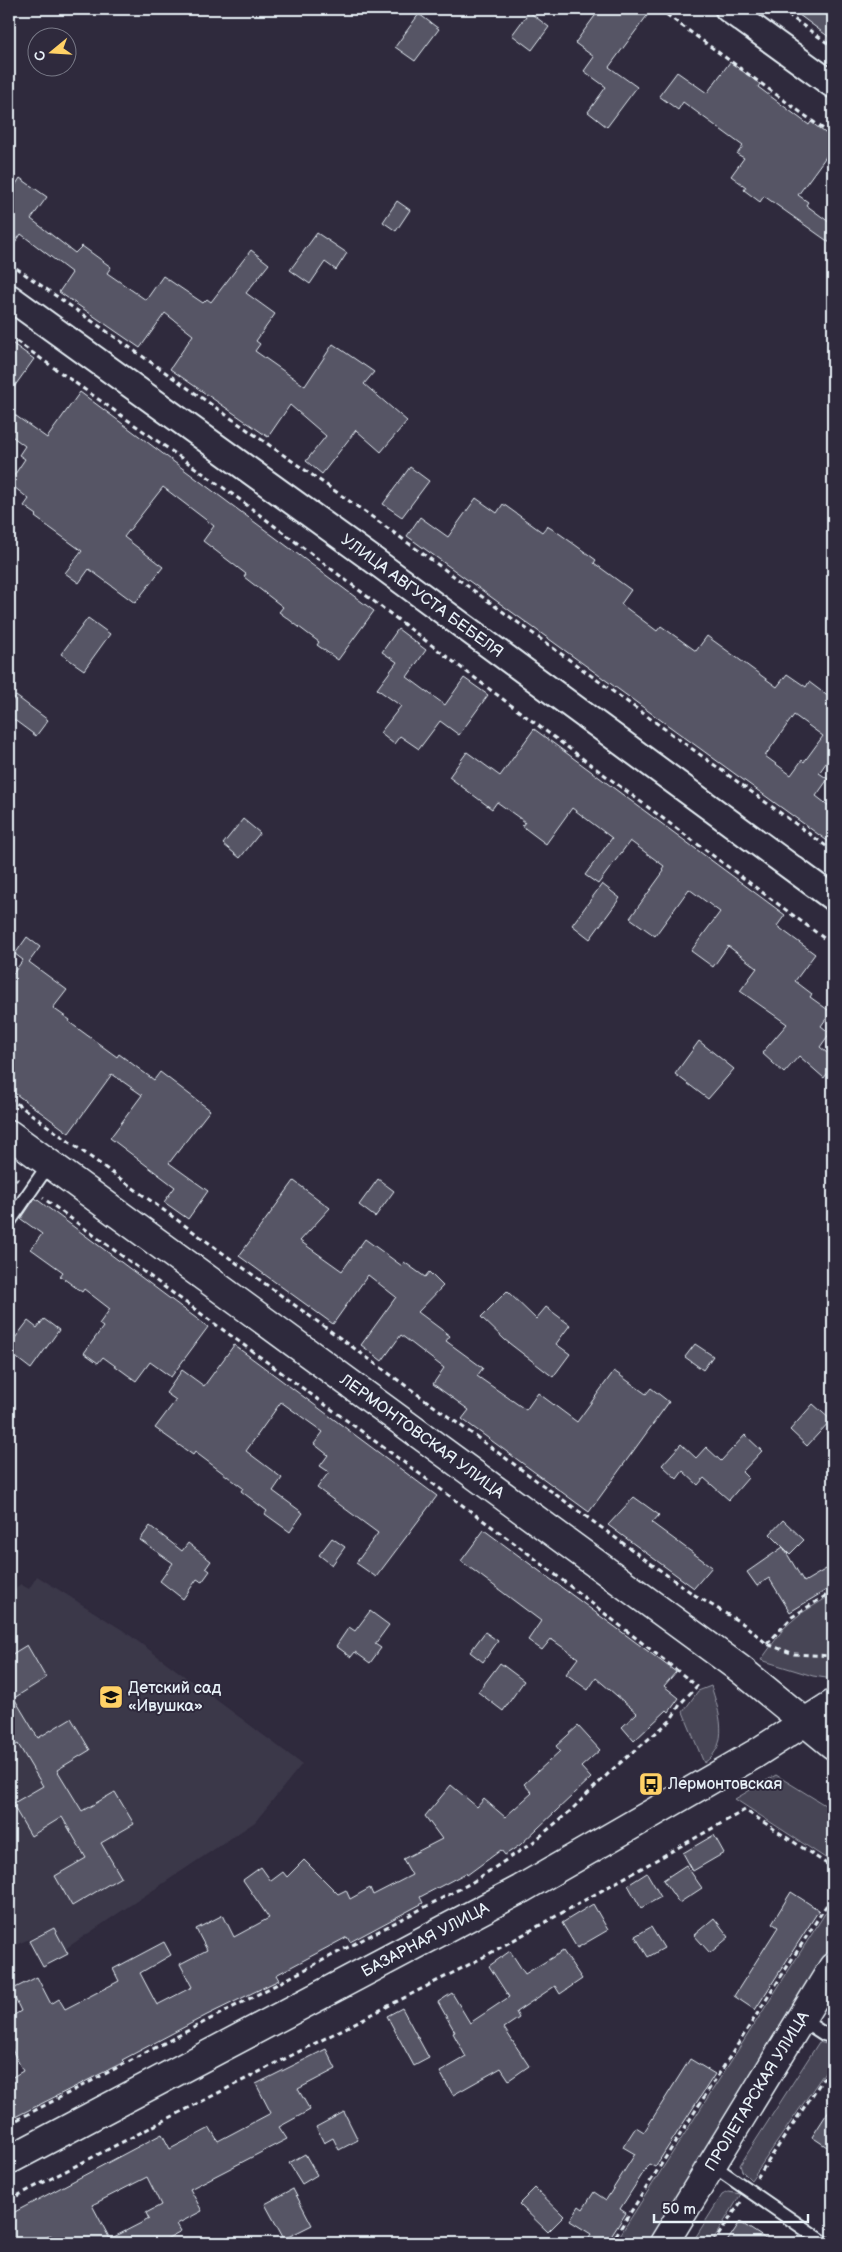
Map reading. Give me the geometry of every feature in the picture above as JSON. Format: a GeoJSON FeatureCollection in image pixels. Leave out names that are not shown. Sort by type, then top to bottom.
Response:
{"type":"FeatureCollection","features":[{"type":"Feature","properties":{"kind":"main road","name":"ЛЕРМОНТОВСКАЯ УЛИЦА"},"geometry":{"type":"LineString","coordinates":[[9,1134],[740,1669],[833,1745]]}},
{"type":"Feature","properties":{"kind":"main road","name":"БАЗАРНАЯ УЛИЦА"},"geometry":{"type":"LineString","coordinates":[[9,2160],[521,1889],[755,1754],[833,1704]]}},
{"type":"Feature","properties":{"kind":"main road","name":"ПРОЛЕТАРСКАЯ УЛИЦА"},"geometry":{"type":"LineString","coordinates":[[664,2243],[833,1967]]}},
{"type":"Feature","properties":{"kind":"street"},"geometry":{"type":"LineString","coordinates":[[728,9],[833,85]]}},
{"type":"Feature","properties":{"kind":"street","name":"УЛИЦА АВГУСТА БЕБЕЛЯ"},"geometry":{"type":"LineString","coordinates":[[9,297],[372,559],[833,898]]}},
{"type":"Feature","properties":{"kind":"lane"},"geometry":{"type":"LineString","coordinates":[[9,1222],[49,1164]]}},
{"type":"Feature","properties":{"kind":"lane"},"geometry":{"type":"LineString","coordinates":[[801,2019],[833,2038]]}},
{"type":"Feature","properties":{"kind":"lane"},"geometry":{"type":"LineString","coordinates":[[712,2165],[825,2243]]}},
{"type":"Feature","properties":{"kind":"path"},"geometry":{"type":"LineString","coordinates":[[659,9],[833,136]]}},
{"type":"Feature","properties":{"kind":"path"},"geometry":{"type":"LineString","coordinates":[[780,9],[833,47]]}},
{"type":"Feature","properties":{"kind":"path"},"geometry":{"type":"LineString","coordinates":[[9,263],[383,525],[833,851]]}},
{"type":"Feature","properties":{"kind":"path"},"geometry":{"type":"LineString","coordinates":[[9,336],[235,496],[833,944]]}},
{"type":"Feature","properties":{"kind":"path"},"geometry":{"type":"LineString","coordinates":[[9,1098],[693,1594],[746,1625],[768,1644],[794,1654],[833,1656]]}},
{"type":"Feature","properties":{"kind":"path"},"geometry":{"type":"LineString","coordinates":[[9,1173],[529,1554],[697,1686],[682,1703],[670,1722],[613,1769],[569,1812],[532,1843],[471,1883],[9,2124]]}},
{"type":"Feature","properties":{"kind":"path"},"geometry":{"type":"LineString","coordinates":[[768,1644],[792,1617],[833,1591]]}},
{"type":"Feature","properties":{"kind":"path"},"geometry":{"type":"LineString","coordinates":[[9,2200],[478,1960],[745,1810],[833,1868]]}},
{"type":"Feature","properties":{"kind":"path"},"geometry":{"type":"LineString","coordinates":[[611,2243],[833,1895]]}},
{"type":"Feature","properties":{"kind":"path"},"geometry":{"type":"LineString","coordinates":[[713,2243],[833,2064]]}},
{"type":"Feature","properties":{"kind":"shaded area","name":"Детский сад «Ивушка»"},"geometry":{"type":"Polygon","coordinates":[[[37,1576],[124,1631],[302,1764],[255,1822],[65,1949],[54,1928],[9,1948],[9,1598],[20,1584],[29,1589],[37,1576]]]}},
{"type":"Feature","properties":{"kind":"shaded area"},"geometry":{"type":"Polygon","coordinates":[[[833,1594],[833,1679],[813,1676],[761,1660],[784,1628],[800,1614],[833,1594]]]}},
{"type":"Feature","properties":{"kind":"shaded area"},"geometry":{"type":"Polygon","coordinates":[[[711,1686],[721,1727],[718,1747],[704,1763],[683,1712],[698,1691],[711,1686]]]}},
{"type":"Feature","properties":{"kind":"shaded area"},"geometry":{"type":"Polygon","coordinates":[[[776,1775],[833,1810],[833,1863],[735,1799],[776,1775]]]}},
{"type":"Feature","properties":{"kind":"shaded area"},"geometry":{"type":"Polygon","coordinates":[[[833,1901],[833,1942],[649,2243],[615,2243],[833,1901]]]}},
{"type":"Feature","properties":{"kind":"shaded area"},"geometry":{"type":"Polygon","coordinates":[[[819,2042],[833,2046],[831,2063],[751,2180],[742,2171],[740,2165],[819,2042]]]}},
{"type":"Feature","properties":{"kind":"shaded area"},"geometry":{"type":"Polygon","coordinates":[[[728,2192],[741,2194],[711,2243],[692,2243],[722,2195],[728,2192]]]}},
{"type":"Feature","properties":{"kind":"building"},"geometry":{"type":"Polygon","coordinates":[[[600,9],[652,9],[609,67],[637,87],[607,127],[588,112],[606,87],[584,71],[594,57],[575,43],[600,9]]]}},
{"type":"Feature","properties":{"kind":"building"},"geometry":{"type":"Polygon","coordinates":[[[791,9],[833,9],[833,40],[791,9]]]}},
{"type":"Feature","properties":{"kind":"building"},"geometry":{"type":"Polygon","coordinates":[[[529,12],[549,27],[532,50],[512,35],[529,12]]]}},
{"type":"Feature","properties":{"kind":"building"},"geometry":{"type":"Polygon","coordinates":[[[419,14],[439,29],[415,61],[395,47],[419,14]]]}},
{"type":"Feature","properties":{"kind":"building"},"geometry":{"type":"Polygon","coordinates":[[[730,62],[760,84],[758,87],[809,125],[811,122],[833,139],[833,147],[798,195],[808,202],[806,205],[833,225],[833,245],[764,196],[760,202],[744,190],[746,187],[731,176],[744,158],[737,154],[743,146],[683,102],[678,110],[659,96],[677,72],[707,93],[730,62]]]}},
{"type":"Feature","properties":{"kind":"building"},"geometry":{"type":"Polygon","coordinates":[[[20,178],[47,197],[31,219],[75,253],[82,246],[111,267],[107,273],[146,300],[163,276],[203,303],[207,299],[211,302],[251,250],[269,264],[246,293],[275,314],[256,341],[260,344],[255,351],[305,386],[333,344],[374,372],[364,384],[407,421],[381,452],[356,430],[322,474],[306,461],[326,436],[290,405],[268,437],[170,369],[193,335],[165,313],[140,348],[59,292],[72,273],[21,234],[9,252],[9,195],[20,178]]]}},
{"type":"Feature","properties":{"kind":"building"},"geometry":{"type":"Polygon","coordinates":[[[397,201],[410,210],[396,231],[383,222],[397,201]]]}},
{"type":"Feature","properties":{"kind":"building"},"geometry":{"type":"Polygon","coordinates":[[[317,233],[347,253],[336,270],[325,262],[310,284],[290,270],[317,233]]]}},
{"type":"Feature","properties":{"kind":"building"},"geometry":{"type":"Polygon","coordinates":[[[9,341],[34,359],[9,394],[9,341]]]}},
{"type":"Feature","properties":{"kind":"building"},"geometry":{"type":"Polygon","coordinates":[[[80,392],[374,611],[338,660],[317,645],[319,642],[279,612],[283,607],[244,577],[246,574],[203,541],[214,526],[163,487],[124,537],[163,567],[135,603],[89,569],[79,583],[65,573],[82,551],[35,517],[37,515],[24,506],[29,499],[9,483],[25,459],[19,455],[25,446],[9,434],[9,411],[47,438],[80,392]]]}},
{"type":"Feature","properties":{"kind":"building"},"geometry":{"type":"Polygon","coordinates":[[[410,467],[429,481],[402,517],[383,504],[410,467]]]}},
{"type":"Feature","properties":{"kind":"building"},"geometry":{"type":"Polygon","coordinates":[[[476,498],[497,513],[503,504],[542,532],[547,526],[596,560],[594,563],[631,590],[621,604],[657,631],[661,626],[696,651],[707,636],[777,687],[787,674],[806,687],[809,682],[833,700],[833,753],[819,773],[828,779],[816,796],[833,809],[833,845],[407,536],[420,517],[448,537],[476,498]],[[794,715],[765,756],[791,775],[802,760],[804,762],[823,736],[794,715]]]}},
{"type":"Feature","properties":{"kind":"building"},"geometry":{"type":"Polygon","coordinates":[[[88,618],[110,634],[84,670],[61,654],[88,618]]]}},
{"type":"Feature","properties":{"kind":"building"},"geometry":{"type":"Polygon","coordinates":[[[398,629],[426,650],[407,677],[445,705],[464,678],[488,695],[459,735],[440,721],[419,749],[400,736],[394,744],[380,733],[401,706],[377,689],[397,662],[382,652],[398,629]]]}},
{"type":"Feature","properties":{"kind":"building"},"geometry":{"type":"Polygon","coordinates":[[[16,696],[48,720],[36,736],[9,716],[9,705],[16,696]]]}},
{"type":"Feature","properties":{"kind":"building"},"geometry":{"type":"Polygon","coordinates":[[[534,729],[785,915],[777,926],[815,954],[795,981],[812,994],[810,997],[831,1012],[821,1026],[830,1033],[820,1047],[833,1058],[833,1066],[824,1078],[799,1056],[784,1073],[762,1053],[787,1024],[740,991],[757,968],[728,946],[713,967],[691,951],[720,912],[689,889],[655,936],[630,918],[664,871],[662,869],[664,866],[630,841],[598,884],[585,875],[612,838],[572,808],[546,844],[522,826],[525,822],[497,802],[492,809],[449,777],[467,752],[500,776],[534,729]]]}},
{"type":"Feature","properties":{"kind":"building"},"geometry":{"type":"Polygon","coordinates":[[[243,819],[260,833],[240,858],[223,844],[243,819]]]}},
{"type":"Feature","properties":{"kind":"building"},"geometry":{"type":"Polygon","coordinates":[[[602,884],[620,898],[590,939],[572,925],[602,884]]]}},
{"type":"Feature","properties":{"kind":"building"},"geometry":{"type":"Polygon","coordinates":[[[27,937],[40,947],[29,962],[67,990],[53,1008],[117,1057],[119,1054],[154,1080],[160,1072],[210,1110],[169,1163],[208,1191],[188,1219],[164,1202],[175,1187],[110,1138],[142,1095],[112,1074],[69,1133],[9,1089],[9,979],[23,960],[15,954],[27,937]]]}},
{"type":"Feature","properties":{"kind":"building"},"geometry":{"type":"Polygon","coordinates":[[[699,1041],[734,1069],[708,1099],[675,1074],[699,1041]]]}},
{"type":"Feature","properties":{"kind":"building"},"geometry":{"type":"Polygon","coordinates":[[[378,1179],[394,1191],[375,1217],[359,1205],[378,1179]]]}},
{"type":"Feature","properties":{"kind":"building"},"geometry":{"type":"Polygon","coordinates":[[[294,1181],[330,1208],[300,1241],[342,1271],[365,1239],[402,1266],[404,1262],[425,1277],[429,1272],[443,1286],[418,1312],[450,1336],[446,1341],[483,1368],[477,1376],[526,1410],[538,1393],[577,1422],[614,1371],[646,1394],[651,1388],[669,1402],[589,1512],[462,1419],[469,1410],[433,1384],[444,1368],[401,1335],[382,1361],[361,1345],[396,1297],[368,1275],[333,1324],[239,1256],[294,1181]]]}},
{"type":"Feature","properties":{"kind":"building"},"geometry":{"type":"Polygon","coordinates":[[[35,1198],[208,1327],[171,1377],[150,1362],[136,1381],[103,1357],[98,1363],[84,1353],[103,1327],[99,1324],[110,1309],[84,1289],[82,1292],[60,1276],[63,1272],[31,1249],[42,1234],[21,1219],[35,1198]]]}},
{"type":"Feature","properties":{"kind":"building"},"geometry":{"type":"Polygon","coordinates":[[[507,1291],[536,1319],[546,1307],[570,1325],[556,1344],[570,1354],[553,1377],[505,1340],[481,1317],[507,1291]]]}},
{"type":"Feature","properties":{"kind":"building"},"geometry":{"type":"Polygon","coordinates":[[[44,1319],[59,1330],[31,1369],[9,1352],[9,1346],[28,1321],[37,1328],[44,1319]]]}},
{"type":"Feature","properties":{"kind":"building"},"geometry":{"type":"Polygon","coordinates":[[[695,1344],[713,1356],[703,1370],[685,1357],[695,1344]]]}},
{"type":"Feature","properties":{"kind":"building"},"geometry":{"type":"Polygon","coordinates":[[[234,1345],[437,1496],[376,1577],[356,1563],[378,1533],[317,1488],[329,1472],[320,1466],[328,1455],[314,1444],[323,1432],[281,1402],[246,1451],[282,1478],[273,1491],[303,1513],[290,1532],[265,1514],[267,1511],[241,1491],[243,1488],[195,1452],[193,1455],[155,1428],[176,1400],[166,1393],[182,1370],[204,1386],[234,1345]]]}},
{"type":"Feature","properties":{"kind":"building"},"geometry":{"type":"Polygon","coordinates":[[[813,1404],[831,1420],[807,1446],[790,1430],[813,1404]]]}},
{"type":"Feature","properties":{"kind":"building"},"geometry":{"type":"Polygon","coordinates":[[[745,1435],[762,1451],[742,1472],[748,1478],[729,1500],[704,1478],[698,1485],[683,1471],[677,1479],[662,1465],[681,1444],[696,1458],[706,1447],[721,1461],[745,1435]]]}},
{"type":"Feature","properties":{"kind":"building"},"geometry":{"type":"Polygon","coordinates":[[[634,1497],[659,1515],[652,1523],[712,1567],[694,1588],[608,1525],[634,1497]]]}},
{"type":"Feature","properties":{"kind":"building"},"geometry":{"type":"Polygon","coordinates":[[[783,1520],[804,1540],[790,1554],[770,1534],[783,1520]]]}},
{"type":"Feature","properties":{"kind":"building"},"geometry":{"type":"Polygon","coordinates":[[[150,1526],[182,1551],[188,1543],[211,1561],[206,1568],[210,1571],[202,1582],[197,1579],[183,1599],[160,1581],[173,1563],[140,1540],[150,1526]]]}},
{"type":"Feature","properties":{"kind":"building"},"geometry":{"type":"Polygon","coordinates":[[[484,1530],[676,1672],[664,1686],[679,1698],[669,1712],[667,1710],[634,1741],[622,1727],[637,1713],[596,1678],[588,1690],[566,1674],[578,1658],[551,1639],[542,1650],[528,1640],[541,1621],[461,1561],[484,1530]]]}},
{"type":"Feature","properties":{"kind":"building"},"geometry":{"type":"Polygon","coordinates":[[[332,1538],[345,1547],[332,1565],[319,1555],[332,1538]]]}},
{"type":"Feature","properties":{"kind":"building"},"geometry":{"type":"Polygon","coordinates":[[[783,1547],[804,1582],[833,1565],[833,1586],[790,1612],[769,1578],[757,1586],[747,1572],[783,1547]]]}},
{"type":"Feature","properties":{"kind":"building"},"geometry":{"type":"Polygon","coordinates":[[[370,1611],[389,1625],[375,1644],[381,1648],[370,1663],[355,1652],[351,1657],[336,1646],[349,1627],[355,1631],[370,1611]]]}},
{"type":"Feature","properties":{"kind":"building"},"geometry":{"type":"Polygon","coordinates":[[[485,1632],[498,1641],[483,1662],[470,1652],[485,1632]]]}},
{"type":"Feature","properties":{"kind":"building"},"geometry":{"type":"Polygon","coordinates":[[[27,1645],[46,1678],[14,1698],[38,1738],[71,1718],[90,1750],[57,1770],[82,1811],[115,1792],[134,1824],[101,1843],[121,1877],[72,1906],[55,1876],[86,1858],[62,1817],[31,1836],[12,1804],[43,1786],[18,1744],[9,1749],[9,1656],[27,1645]]]}},
{"type":"Feature","properties":{"kind":"building"},"geometry":{"type":"Polygon","coordinates":[[[500,1663],[524,1681],[503,1711],[478,1692],[500,1663]]]}},
{"type":"Feature","properties":{"kind":"building"},"geometry":{"type":"Polygon","coordinates":[[[578,1726],[600,1750],[581,1767],[591,1778],[520,1845],[505,1855],[501,1850],[467,1875],[466,1873],[420,1897],[423,1903],[350,1942],[347,1937],[276,1975],[279,1980],[207,2015],[122,2060],[124,2062],[9,2120],[9,2079],[23,2071],[9,2044],[9,2018],[21,2011],[11,1990],[37,1977],[51,2004],[59,1999],[65,2009],[119,1981],[113,1969],[164,1942],[171,1955],[140,1973],[157,2005],[192,1987],[180,1964],[207,1950],[196,1929],[223,1915],[234,1937],[269,1918],[243,1880],[261,1867],[271,1881],[283,1872],[287,1877],[304,1860],[338,1894],[346,1890],[350,1899],[370,1888],[373,1895],[412,1875],[403,1859],[442,1839],[425,1816],[451,1785],[477,1807],[484,1799],[505,1817],[532,1793],[524,1784],[560,1751],[556,1746],[578,1726]]]}},
{"type":"Feature","properties":{"kind":"building"},"geometry":{"type":"Polygon","coordinates":[[[714,1835],[724,1853],[693,1871],[683,1853],[714,1835]]]}},
{"type":"Feature","properties":{"kind":"building"},"geometry":{"type":"Polygon","coordinates":[[[686,1865],[702,1888],[679,1903],[663,1880],[686,1865]]]}},
{"type":"Feature","properties":{"kind":"building"},"geometry":{"type":"Polygon","coordinates":[[[647,1873],[661,1897],[641,1908],[628,1885],[647,1873]]]}},
{"type":"Feature","properties":{"kind":"building"},"geometry":{"type":"Polygon","coordinates":[[[791,1892],[819,1910],[755,2010],[734,1996],[778,1927],[772,1923],[791,1892]]]}},
{"type":"Feature","properties":{"kind":"building"},"geometry":{"type":"Polygon","coordinates":[[[593,1904],[608,1930],[577,1948],[562,1923],[593,1904]]]}},
{"type":"Feature","properties":{"kind":"building"},"geometry":{"type":"Polygon","coordinates":[[[714,1918],[729,1937],[710,1953],[694,1935],[714,1918]]]}},
{"type":"Feature","properties":{"kind":"building"},"geometry":{"type":"Polygon","coordinates":[[[651,1927],[664,1948],[648,1957],[635,1936],[651,1927]]]}},
{"type":"Feature","properties":{"kind":"building"},"geometry":{"type":"Polygon","coordinates":[[[54,1928],[68,1954],[43,1967],[29,1941],[54,1928]]]}},
{"type":"Feature","properties":{"kind":"building"},"geometry":{"type":"Polygon","coordinates":[[[510,1951],[525,1974],[563,1951],[582,1979],[560,1994],[555,1986],[516,2012],[519,2018],[504,2028],[529,2066],[509,2080],[501,2068],[453,2095],[440,2072],[466,2057],[453,2033],[455,2032],[438,2002],[452,1993],[470,2023],[509,1997],[489,1966],[510,1951]]]}},
{"type":"Feature","properties":{"kind":"building"},"geometry":{"type":"Polygon","coordinates":[[[402,2008],[429,2058],[414,2066],[387,2016],[402,2008]]]}},
{"type":"Feature","properties":{"kind":"building"},"geometry":{"type":"Polygon","coordinates":[[[326,2049],[336,2069],[298,2089],[310,2110],[279,2127],[287,2139],[190,2189],[202,2211],[177,2224],[181,2231],[159,2243],[55,2243],[51,2235],[36,2243],[9,2243],[9,2215],[162,2134],[170,2149],[210,2128],[218,2141],[271,2113],[256,2084],[326,2049]],[[147,2177],[92,2205],[110,2239],[149,2219],[146,2213],[161,2205],[147,2177]]]}},
{"type":"Feature","properties":{"kind":"building"},"geometry":{"type":"Polygon","coordinates":[[[690,2059],[715,2074],[655,2167],[649,2164],[620,2209],[626,2213],[607,2243],[585,2243],[591,2234],[570,2221],[579,2206],[583,2209],[594,2192],[606,2200],[635,2154],[623,2147],[636,2127],[644,2132],[690,2059]]]}},
{"type":"Feature","properties":{"kind":"building"},"geometry":{"type":"Polygon","coordinates":[[[833,2104],[833,2151],[812,2137],[833,2104]]]}},
{"type":"Feature","properties":{"kind":"building"},"geometry":{"type":"Polygon","coordinates":[[[344,2112],[358,2140],[339,2150],[333,2138],[324,2143],[316,2127],[344,2112]]]}},
{"type":"Feature","properties":{"kind":"building"},"geometry":{"type":"Polygon","coordinates":[[[305,2154],[317,2175],[302,2184],[289,2163],[305,2154]]]}},
{"type":"Feature","properties":{"kind":"building"},"geometry":{"type":"Polygon","coordinates":[[[535,2188],[564,2216],[548,2232],[519,2204],[535,2188]]]}},
{"type":"Feature","properties":{"kind":"building"},"geometry":{"type":"Polygon","coordinates":[[[293,2189],[312,2225],[284,2239],[265,2204],[293,2189]]]}},
{"type":"Feature","properties":{"kind":"building"},"geometry":{"type":"Polygon","coordinates":[[[740,2222],[772,2243],[726,2243],[740,2222]]]}},
{"type":"Feature","properties":{"kind":"place","name":"Детский сад «Ивушка»"},"geometry":{"type":"Point","coordinates":[111,1697]}},
{"type":"Feature","properties":{"kind":"place","name":"Лермонтовская"},"geometry":{"type":"Point","coordinates":[651,1784]}}]}
